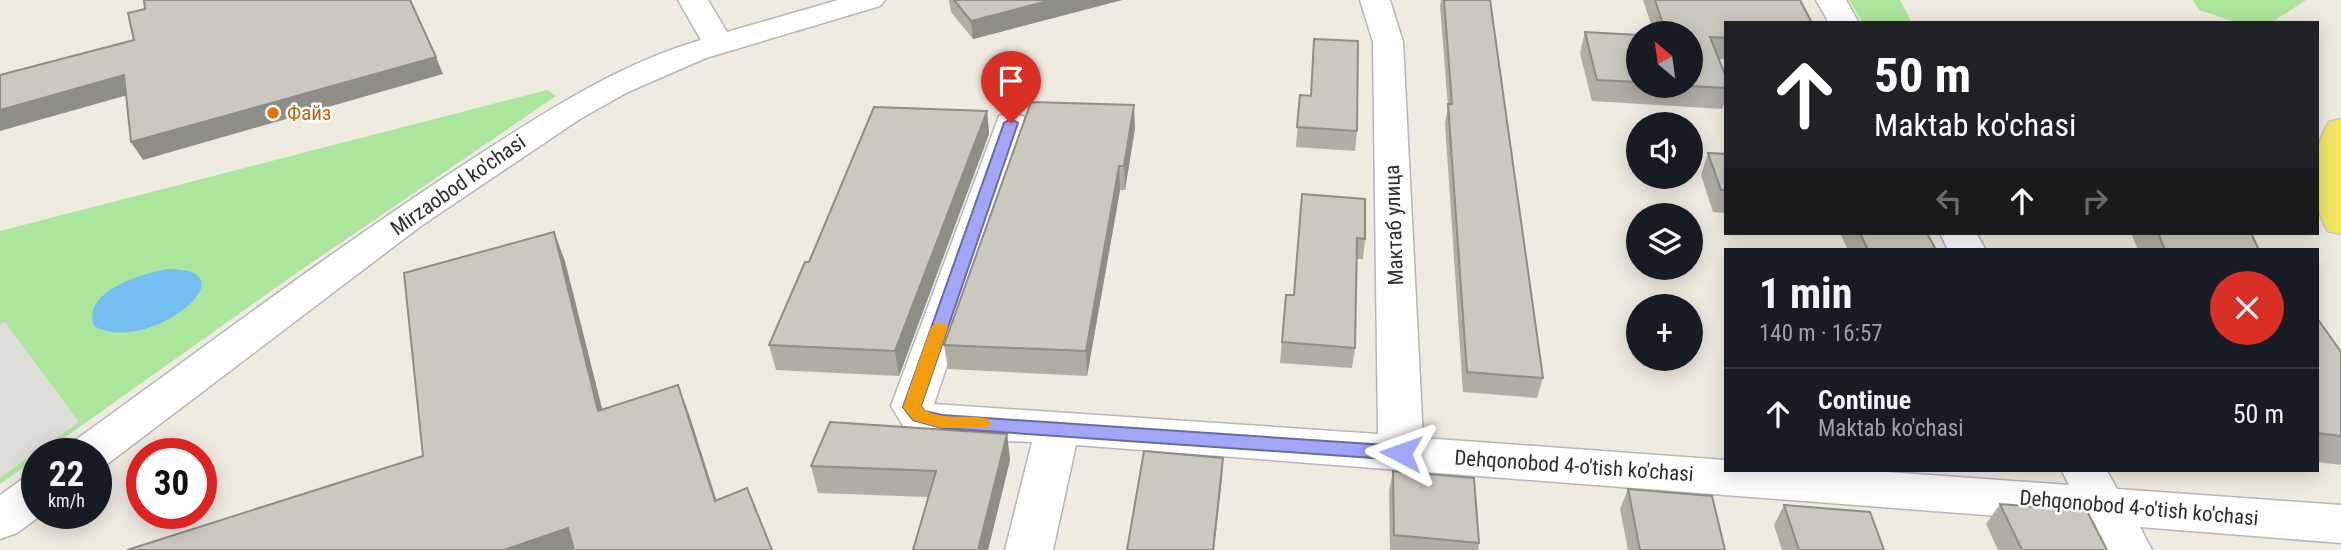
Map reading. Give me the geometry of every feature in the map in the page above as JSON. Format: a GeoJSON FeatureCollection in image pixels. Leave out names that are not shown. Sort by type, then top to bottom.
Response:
{"type":"FeatureCollection","features":[{"type":"Feature","properties":{"kind":"main road"},"geometry":{"type":"LineString","coordinates":[[2341,129],[2332,153],[2332,181],[2341,223]]}},
{"type":"Feature","properties":{"kind":"street"},"geometry":{"type":"LineString","coordinates":[[693,0],[718,42]]}},
{"type":"Feature","properties":{"kind":"street","name":"Mirzaobod ko'chasi"},"geometry":{"type":"LineString","coordinates":[[111,438],[492,159],[617,85],[718,42],[870,0]]}},
{"type":"Feature","properties":{"kind":"street","name":"Мактаб улица"},"geometry":{"type":"LineString","coordinates":[[1375,0],[1388,42],[1401,453]]}},
{"type":"Feature","properties":{"kind":"street"},"geometry":{"type":"LineString","coordinates":[[1831,0],[1843,21]]}},
{"type":"Feature","properties":{"kind":"street","name":"Dehqonobod 4-o'tish ko'chasi"},"geometry":{"type":"LineString","coordinates":[[1011,123],[912,407],[919,416],[942,422],[1058,427],[1401,453],[1724,469]]}},
{"type":"Feature","properties":{"kind":"street"},"geometry":{"type":"LineString","coordinates":[[1029,550],[1058,427]]}},
{"type":"Feature","properties":{"kind":"street","name":"Dehqonobod 4-o'tish ko'chasi"},"geometry":{"type":"LineString","coordinates":[[1777,472],[2094,488],[2341,524]]}},
{"type":"Feature","properties":{"kind":"street"},"geometry":{"type":"LineString","coordinates":[[2094,488],[2127,550]]}},
{"type":"Feature","properties":{"kind":"street"},"geometry":{"type":"LineString","coordinates":[[0,520],[21,505]]}},
{"type":"Feature","properties":{"kind":"green space"},"geometry":{"type":"Polygon","coordinates":[[[1849,0],[1900,0],[1911,21],[1862,21],[1849,0]]]}},
{"type":"Feature","properties":{"kind":"green space"},"geometry":{"type":"Polygon","coordinates":[[[2193,0],[2306,0],[2274,21],[2232,21],[2199,10],[2193,0]]]}},
{"type":"Feature","properties":{"kind":"green space"},"geometry":{"type":"Polygon","coordinates":[[[547,90],[556,96],[298,272],[64,438],[21,438],[21,469],[0,484],[0,231],[547,90]]]}},
{"type":"Feature","properties":{"kind":"shaded area"},"geometry":{"type":"Polygon","coordinates":[[[5,322],[79,422],[56,438],[21,438],[21,463],[0,478],[0,324],[5,322]]]}},
{"type":"Feature","properties":{"kind":"water"},"geometry":{"type":"Polygon","coordinates":[[[167,269],[192,272],[201,282],[198,295],[184,309],[141,330],[116,332],[94,326],[92,314],[96,303],[105,294],[129,280],[167,269]]]}},
{"type":"Feature","properties":{"kind":"building"},"geometry":{"type":"Polygon","coordinates":[[[144,0],[410,0],[436,57],[131,142],[124,75],[0,110],[0,75],[134,40],[128,13],[145,9],[144,0]]]}},
{"type":"Feature","properties":{"kind":"building"},"geometry":{"type":"Polygon","coordinates":[[[954,0],[1051,0],[971,21],[954,0]]]}},
{"type":"Feature","properties":{"kind":"building"},"geometry":{"type":"Polygon","coordinates":[[[1444,0],[1490,0],[1543,378],[1467,372],[1448,104],[1452,104],[1444,0]]]}},
{"type":"Feature","properties":{"kind":"building"},"geometry":{"type":"Polygon","coordinates":[[[1655,0],[1800,0],[1811,21],[1724,21],[1724,38],[1710,37],[1724,72],[1724,88],[1703,87],[1703,21],[1662,21],[1655,0]]]}},
{"type":"Feature","properties":{"kind":"building"},"geometry":{"type":"Polygon","coordinates":[[[1585,32],[1626,34],[1626,81],[1597,80],[1585,32]]]}},
{"type":"Feature","properties":{"kind":"building"},"geometry":{"type":"Polygon","coordinates":[[[1314,39],[1358,41],[1357,131],[1297,127],[1300,95],[1311,96],[1314,39]]]}},
{"type":"Feature","properties":{"kind":"building"},"geometry":{"type":"Polygon","coordinates":[[[1031,102],[1134,105],[1124,166],[1119,166],[1086,351],[944,345],[1031,102]]]}},
{"type":"Feature","properties":{"kind":"building"},"geometry":{"type":"Polygon","coordinates":[[[874,107],[987,111],[895,351],[769,345],[805,262],[809,262],[874,107]]]}},
{"type":"Feature","properties":{"kind":"building"},"geometry":{"type":"Polygon","coordinates":[[[1708,153],[1724,154],[1724,190],[1721,190],[1708,153]]]}},
{"type":"Feature","properties":{"kind":"building"},"geometry":{"type":"Polygon","coordinates":[[[1302,194],[1365,199],[1365,239],[1357,238],[1355,348],[1282,342],[1286,295],[1294,295],[1302,194]]]}},
{"type":"Feature","properties":{"kind":"building"},"geometry":{"type":"Polygon","coordinates":[[[554,232],[598,411],[678,385],[715,501],[747,488],[772,550],[574,550],[568,528],[504,550],[127,550],[193,529],[217,529],[217,521],[423,456],[404,273],[554,232]]]}},
{"type":"Feature","properties":{"kind":"building"},"geometry":{"type":"Polygon","coordinates":[[[1861,235],[1928,235],[1935,248],[1867,248],[1861,235]]]}},
{"type":"Feature","properties":{"kind":"building"},"geometry":{"type":"Polygon","coordinates":[[[2159,235],[2252,235],[2258,248],[2164,248],[2159,235]]]}},
{"type":"Feature","properties":{"kind":"building"},"geometry":{"type":"Polygon","coordinates":[[[2319,321],[2341,352],[2341,436],[2319,433],[2319,321]]]}},
{"type":"Feature","properties":{"kind":"building"},"geometry":{"type":"Polygon","coordinates":[[[830,422],[1007,434],[978,550],[913,550],[936,471],[811,466],[830,422]]]}},
{"type":"Feature","properties":{"kind":"building"},"geometry":{"type":"Polygon","coordinates":[[[1144,451],[1223,458],[1213,550],[1127,550],[1144,451]]]}},
{"type":"Feature","properties":{"kind":"building"},"geometry":{"type":"Polygon","coordinates":[[[1393,471],[1474,478],[1479,543],[1394,535],[1393,471]]]}},
{"type":"Feature","properties":{"kind":"building"},"geometry":{"type":"Polygon","coordinates":[[[1628,489],[1712,496],[1725,550],[1640,550],[1628,489]]]}},
{"type":"Feature","properties":{"kind":"building"},"geometry":{"type":"Polygon","coordinates":[[[2000,504],[2087,511],[2107,550],[2022,550],[2000,504]]]}},
{"type":"Feature","properties":{"kind":"building"},"geometry":{"type":"Polygon","coordinates":[[[1784,505],[1870,512],[1884,550],[1799,550],[1784,505]]]}},
{"type":"Feature","properties":{"kind":"slow traffic"},"geometry":{"type":"LineString","coordinates":[[940,327],[912,407],[919,416],[942,422],[982,424]]}},
{"type":"Feature","properties":{"kind":"place","name":"Файз"},"geometry":{"type":"Point","coordinates":[273,113]}},
{"type":"Feature","properties":{"kind":"route"},"geometry":{"type":"LineString","coordinates":[[1011,123],[912,407],[919,416],[942,422],[1058,427],[1401,453]]}}]}
